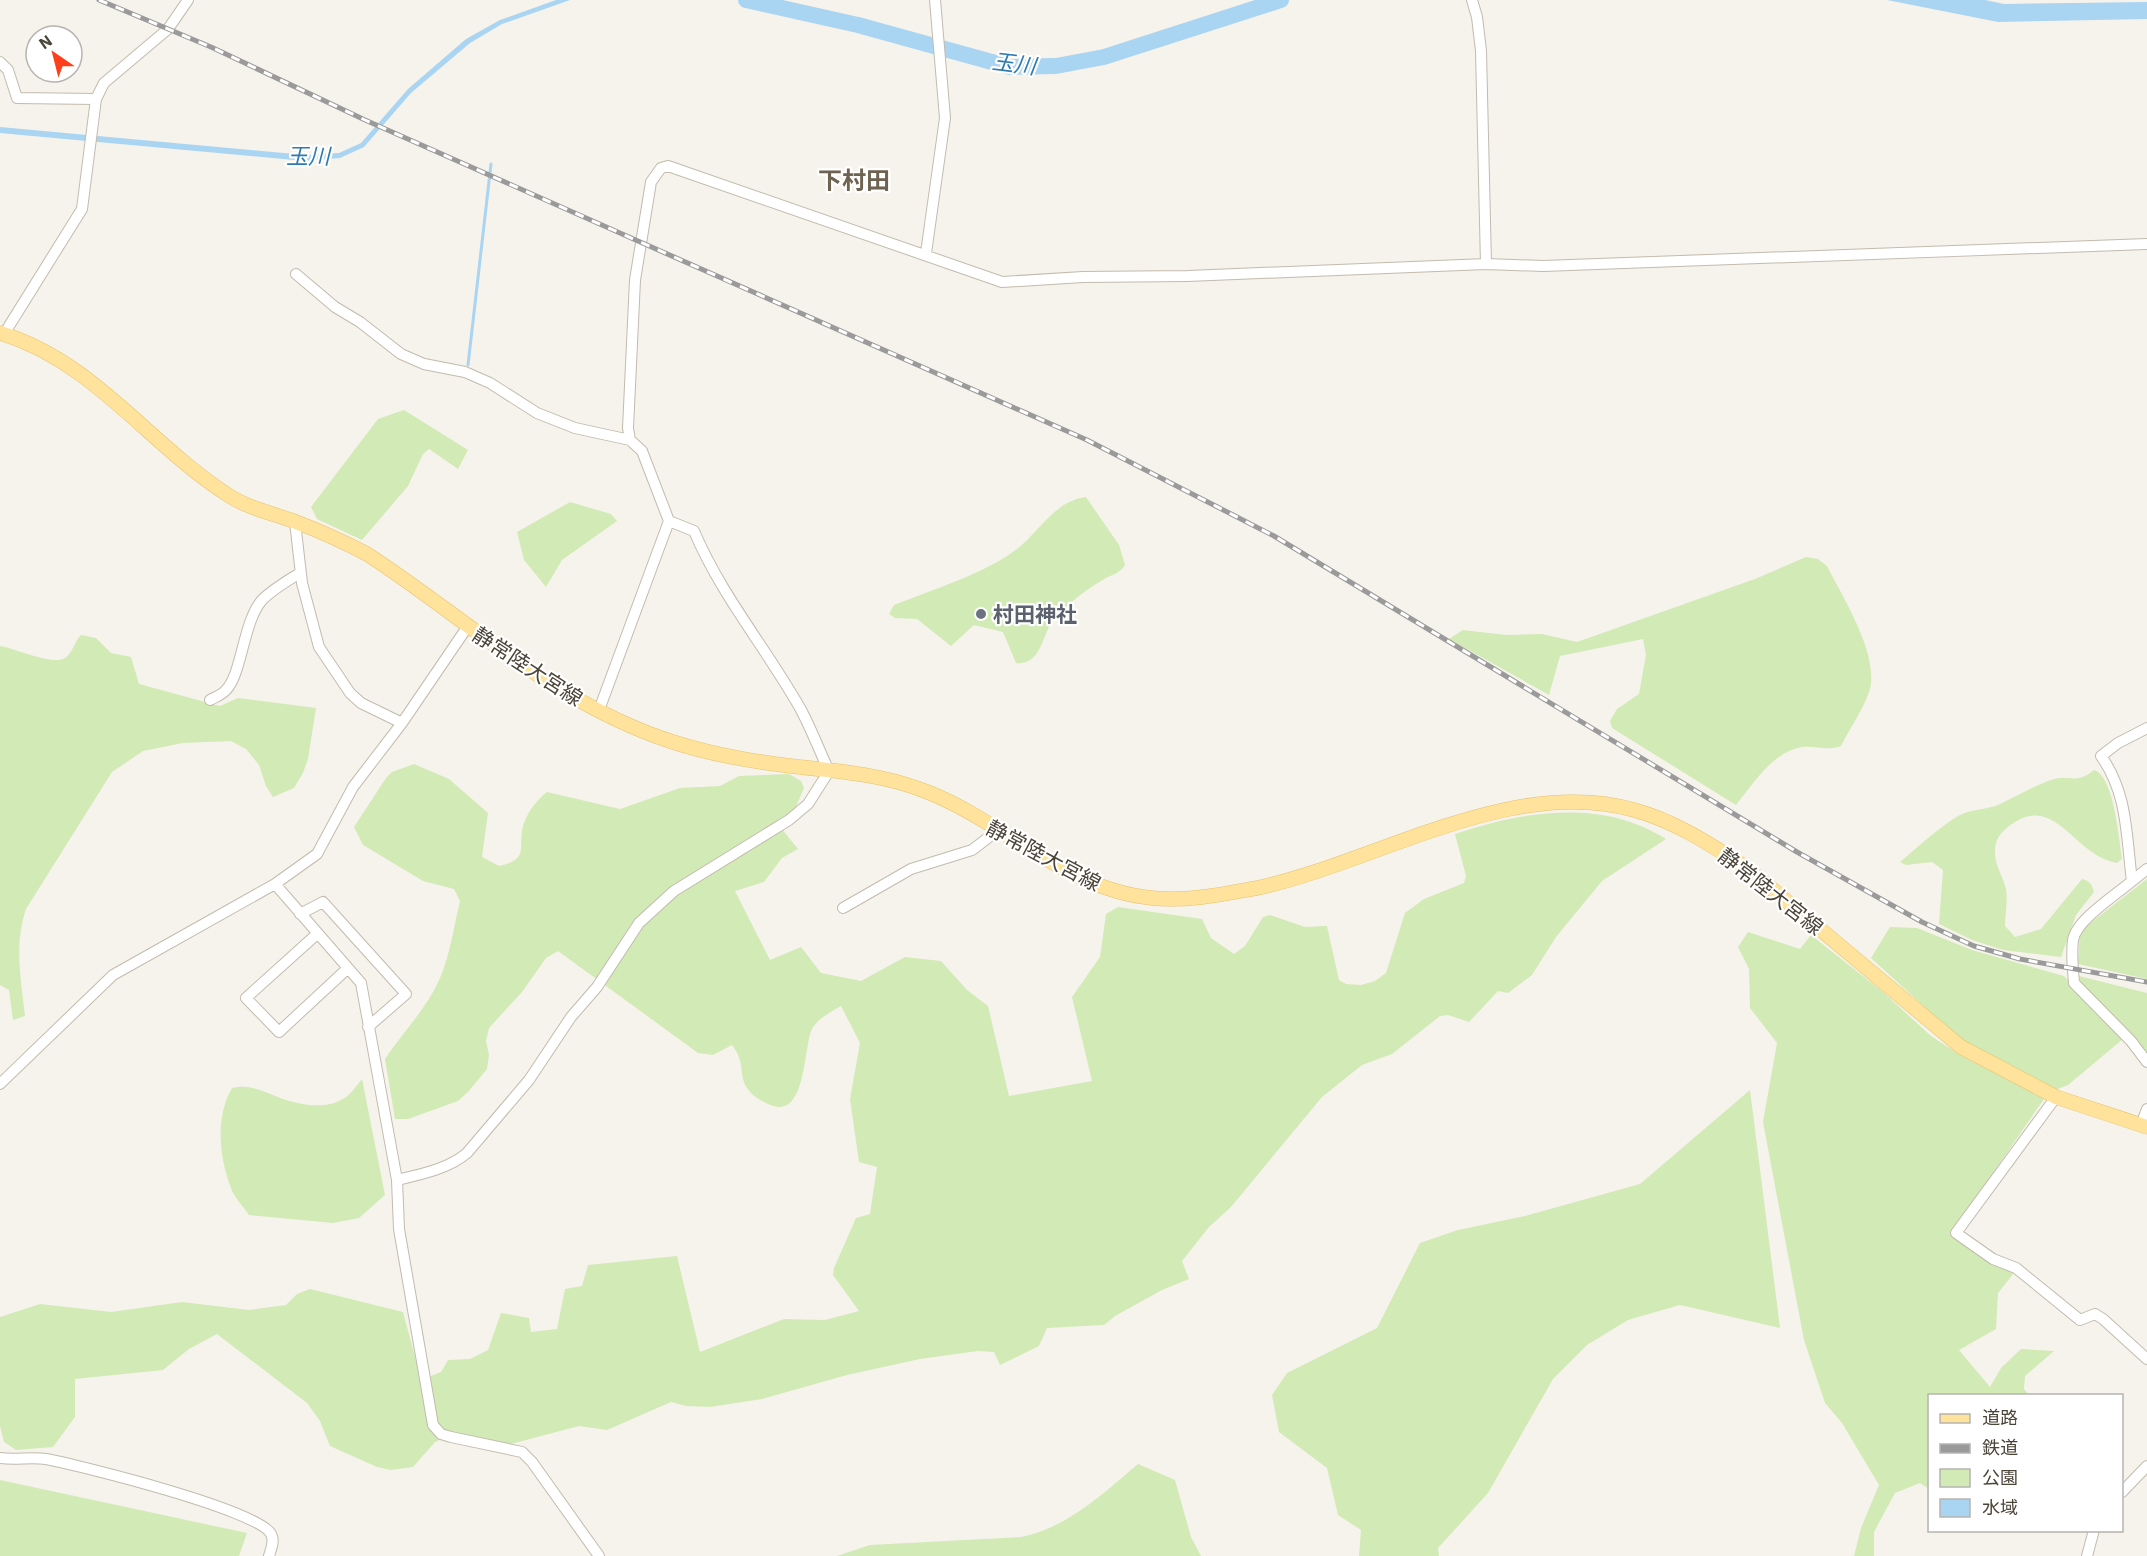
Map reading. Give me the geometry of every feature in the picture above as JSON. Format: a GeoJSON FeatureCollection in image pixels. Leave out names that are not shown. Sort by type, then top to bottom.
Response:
{"type":"FeatureCollection","features":[{"type":"Feature","properties":{"kind":"main road","name":"静常陸大宮線"},"geometry":{"type":"LineString","coordinates":[[2,334],[66,364],[100,387],[202,478],[228,496],[295,522],[366,554],[552,686],[624,724],[713,753],[829,771],[868,774],[931,793],[1080,878],[1113,891],[1153,898],[1192,897],[1287,881],[1497,810],[1572,802],[1631,809],[1671,823],[1747,868],[1961,1047],[2056,1097],[2144,1126]]}},
{"type":"Feature","properties":{"kind":"street"},"geometry":{"type":"LineString","coordinates":[[2,334],[76,222],[82,209],[96,104],[104,83],[168,29],[188,0]]}},
{"type":"Feature","properties":{"kind":"street"},"geometry":{"type":"LineString","coordinates":[[926,253],[945,118],[935,0]]}},
{"type":"Feature","properties":{"kind":"street"},"geometry":{"type":"LineString","coordinates":[[1472,0],[1477,17],[1481,51],[1486,264]]}},
{"type":"Feature","properties":{"kind":"street"},"geometry":{"type":"LineString","coordinates":[[0,62],[8,70],[17,98],[96,104]]}},
{"type":"Feature","properties":{"kind":"street"},"geometry":{"type":"LineString","coordinates":[[630,440],[628,428],[635,280],[651,182],[661,168],[668,166],[926,253],[1002,282],[1083,277],[1188,276],[1486,264],[1543,266],[2147,244]]}},
{"type":"Feature","properties":{"kind":"street"},"geometry":{"type":"LineString","coordinates":[[296,274],[334,308],[360,322],[401,354],[424,364],[465,372],[490,383],[537,413],[575,428],[630,440],[642,451],[669,521],[599,710]]}},
{"type":"Feature","properties":{"kind":"street"},"geometry":{"type":"LineString","coordinates":[[397,1180],[457,1161],[468,1153],[529,1080],[571,1017],[597,987],[639,923],[674,891],[789,820],[808,804],[829,771],[800,708],[741,619],[704,556],[694,531],[669,521]]}},
{"type":"Feature","properties":{"kind":"street"},"geometry":{"type":"LineString","coordinates":[[295,522],[300,573],[318,647],[343,683],[361,703],[402,723]]}},
{"type":"Feature","properties":{"kind":"street"},"geometry":{"type":"LineString","coordinates":[[210,700],[225,691],[231,684],[246,635],[262,600],[277,587],[300,573]]}},
{"type":"Feature","properties":{"kind":"street"},"geometry":{"type":"LineString","coordinates":[[0,1084],[113,975],[275,884],[317,854],[353,787],[402,723],[468,626]]}},
{"type":"Feature","properties":{"kind":"street"},"geometry":{"type":"LineString","coordinates":[[2132,881],[2121,794],[2115,776],[2101,756],[2118,743],[2147,728]]}},
{"type":"Feature","properties":{"kind":"street"},"geometry":{"type":"LineString","coordinates":[[843,909],[911,869],[972,850],[997,831]]}},
{"type":"Feature","properties":{"kind":"street"},"geometry":{"type":"LineString","coordinates":[[2147,869],[2079,925],[2073,938],[2074,983],[2132,1041],[2147,1062]]}},
{"type":"Feature","properties":{"kind":"street"},"geometry":{"type":"LineString","coordinates":[[275,884],[361,983],[397,1180],[399,1229],[433,1425],[441,1434],[522,1452],[538,1470],[599,1556]]}},
{"type":"Feature","properties":{"kind":"street"},"geometry":{"type":"LineString","coordinates":[[300,914],[323,902],[406,994],[369,1027]]}},
{"type":"Feature","properties":{"kind":"street"},"geometry":{"type":"LineString","coordinates":[[317,934],[246,998],[279,1032],[347,969]]}},
{"type":"Feature","properties":{"kind":"street"},"geometry":{"type":"LineString","coordinates":[[2056,1097],[1956,1233],[1993,1259],[2016,1268],[2080,1320],[2095,1314],[2103,1319],[2147,1359]]}},
{"type":"Feature","properties":{"kind":"street"},"geometry":{"type":"LineString","coordinates":[[2144,1126],[2147,1109]]}},
{"type":"Feature","properties":{"kind":"street"},"geometry":{"type":"LineString","coordinates":[[0,1458],[44,1459],[152,1485],[205,1503],[264,1526],[272,1534],[268,1556]]}},
{"type":"Feature","properties":{"kind":"street"},"geometry":{"type":"LineString","coordinates":[[2123,1490],[2147,1466]]}},
{"type":"Feature","properties":{"kind":"street"},"geometry":{"type":"LineString","coordinates":[[2087,1556],[2093,1532]]}},
{"type":"Feature","properties":{"kind":"green space"},"geometry":{"type":"Polygon","coordinates":[[[404,410],[468,450],[458,469],[429,449],[423,454],[408,486],[362,540],[317,519],[311,507],[378,419],[404,410]]]}},
{"type":"Feature","properties":{"kind":"green space"},"geometry":{"type":"Polygon","coordinates":[[[1086,497],[1119,545],[1125,565],[1119,572],[1086,591],[1055,618],[1037,654],[1032,659],[1016,663],[1003,632],[974,625],[951,646],[917,619],[895,618],[889,614],[894,605],[997,562],[1024,543],[1060,508],[1076,499],[1086,497]]]}},
{"type":"Feature","properties":{"kind":"green space"},"geometry":{"type":"Polygon","coordinates":[[[570,502],[611,514],[617,521],[562,560],[546,587],[524,560],[517,532],[570,502]]]}},
{"type":"Feature","properties":{"kind":"green space"},"geometry":{"type":"Polygon","coordinates":[[[1806,557],[1818,559],[1827,566],[1858,628],[1870,662],[1869,692],[1841,746],[1803,747],[1782,755],[1765,769],[1736,805],[1612,728],[1610,721],[1617,709],[1639,694],[1646,655],[1643,639],[1560,656],[1549,695],[1449,639],[1463,630],[1506,635],[1542,634],[1577,642],[1755,579],[1806,557]]]}},
{"type":"Feature","properties":{"kind":"green space"},"geometry":{"type":"Polygon","coordinates":[[[81,635],[96,638],[111,653],[131,657],[139,684],[220,706],[238,698],[316,708],[308,759],[294,788],[273,797],[266,786],[259,765],[246,749],[231,741],[183,743],[143,751],[112,772],[26,909],[19,949],[25,1016],[13,1020],[9,990],[0,985],[0,646],[51,660],[59,660],[72,651],[81,635]]]}},
{"type":"Feature","properties":{"kind":"green space"},"geometry":{"type":"Polygon","coordinates":[[[414,764],[449,779],[488,813],[482,857],[499,866],[516,860],[521,850],[522,831],[526,818],[547,792],[620,809],[680,788],[720,786],[739,776],[789,774],[801,781],[804,788],[795,809],[777,823],[798,849],[782,858],[764,882],[735,891],[770,960],[801,947],[821,973],[861,981],[905,957],[941,961],[967,990],[988,1006],[1009,1096],[1092,1081],[1072,997],[1100,957],[1106,914],[1118,907],[1202,919],[1211,938],[1234,954],[1245,946],[1263,917],[1270,915],[1305,927],[1327,926],[1339,980],[1346,984],[1361,985],[1375,981],[1386,973],[1405,913],[1424,899],[1464,883],[1466,876],[1455,834],[1508,819],[1562,812],[1589,813],[1616,818],[1641,826],[1666,839],[1602,881],[1556,937],[1532,975],[1508,993],[1498,991],[1469,1022],[1448,1015],[1440,1016],[1392,1054],[1362,1065],[1322,1097],[1231,1207],[1209,1227],[1182,1261],[1189,1279],[1162,1290],[1115,1316],[1104,1325],[1047,1328],[1039,1346],[1000,1365],[994,1352],[978,1351],[920,1359],[847,1375],[762,1399],[710,1407],[686,1406],[671,1402],[607,1430],[579,1426],[499,1447],[442,1439],[435,1442],[413,1467],[391,1470],[377,1467],[330,1446],[320,1421],[307,1403],[217,1334],[189,1349],[163,1370],[75,1379],[75,1417],[53,1447],[16,1450],[4,1442],[0,1426],[0,1317],[40,1304],[111,1312],[182,1302],[249,1310],[286,1305],[297,1294],[310,1289],[403,1312],[418,1368],[428,1377],[441,1372],[448,1360],[470,1359],[488,1350],[501,1313],[529,1318],[531,1332],[557,1329],[565,1289],[582,1286],[588,1265],[677,1256],[700,1352],[784,1319],[825,1320],[859,1311],[833,1275],[856,1218],[870,1214],[877,1167],[859,1162],[850,1099],[860,1043],[841,1006],[821,1018],[812,1029],[797,1093],[790,1103],[781,1107],[756,1098],[749,1091],[744,1083],[739,1057],[732,1045],[713,1055],[698,1053],[558,951],[546,958],[522,992],[489,1028],[486,1041],[489,1055],[487,1069],[468,1092],[458,1101],[408,1119],[395,1119],[385,1059],[435,989],[449,950],[460,901],[454,889],[423,881],[363,845],[354,827],[386,778],[392,772],[414,764]]]}},
{"type":"Feature","properties":{"kind":"green space"},"geometry":{"type":"Polygon","coordinates":[[[2094,770],[2101,775],[2111,796],[2122,859],[2117,863],[2089,850],[2065,829],[2041,816],[2027,816],[2012,824],[2000,835],[1995,846],[1996,860],[2006,889],[2005,926],[2015,937],[2041,929],[2082,879],[2091,885],[2094,892],[2076,915],[2061,957],[2003,950],[1972,940],[1939,924],[1943,870],[1932,862],[1906,865],[1900,862],[1935,832],[1963,814],[1998,805],[2048,781],[2081,777],[2094,770]]]}},
{"type":"Feature","properties":{"kind":"green space"},"geometry":{"type":"Polygon","coordinates":[[[2147,879],[2147,979],[2078,964],[2080,931],[2147,879]]]}},
{"type":"Feature","properties":{"kind":"green space"},"geometry":{"type":"Polygon","coordinates":[[[1890,927],[1917,928],[1972,950],[2064,976],[2123,1039],[2068,1085],[2055,1090],[1962,1041],[1871,958],[1890,927]]]}},
{"type":"Feature","properties":{"kind":"green space"},"geometry":{"type":"Polygon","coordinates":[[[1748,932],[1800,949],[1811,935],[1883,992],[1931,1036],[1960,1055],[2044,1099],[1952,1232],[1989,1262],[2014,1273],[1998,1293],[1996,1329],[1959,1350],[1990,1387],[2001,1368],[2021,1349],[2054,1351],[2025,1376],[2024,1389],[2028,1394],[1928,1394],[1928,1488],[1920,1483],[1895,1493],[1874,1532],[1874,1556],[1854,1556],[1861,1528],[1879,1485],[1842,1423],[1825,1403],[1804,1340],[1763,1122],[1777,1043],[1750,1008],[1749,969],[1738,947],[1748,932]]]}},
{"type":"Feature","properties":{"kind":"green space"},"geometry":{"type":"Polygon","coordinates":[[[2075,975],[2147,993],[2147,1056],[2144,1054],[2075,975]]]}},
{"type":"Feature","properties":{"kind":"green space"},"geometry":{"type":"Polygon","coordinates":[[[362,1079],[385,1195],[359,1218],[333,1223],[249,1215],[232,1191],[222,1150],[221,1124],[232,1088],[248,1087],[290,1101],[320,1105],[338,1102],[346,1097],[362,1079]]]}},
{"type":"Feature","properties":{"kind":"green space"},"geometry":{"type":"Polygon","coordinates":[[[1750,1090],[1780,1328],[1680,1305],[1628,1320],[1587,1345],[1553,1379],[1488,1493],[1438,1548],[1439,1556],[1359,1556],[1361,1530],[1338,1515],[1327,1468],[1279,1432],[1272,1395],[1287,1373],[1377,1328],[1420,1243],[1458,1230],[1525,1216],[1640,1184],[1750,1090]]]}},
{"type":"Feature","properties":{"kind":"green space"},"geometry":{"type":"Polygon","coordinates":[[[1138,1464],[1175,1480],[1191,1537],[1201,1556],[837,1556],[870,1545],[1021,1537],[1038,1532],[1054,1526],[1084,1508],[1138,1464]]]}},
{"type":"Feature","properties":{"kind":"green space"},"geometry":{"type":"Polygon","coordinates":[[[0,1480],[247,1533],[239,1556],[0,1556],[0,1480]]]}},
{"type":"Feature","properties":{"kind":"water"},"geometry":{"type":"Polygon","coordinates":[[[556,0],[570,0],[502,24],[470,43],[411,93],[364,147],[340,158],[305,161],[0,133],[0,127],[305,155],[339,153],[361,143],[408,89],[466,39],[500,20],[556,0]]]}},
{"type":"Feature","properties":{"kind":"water"},"geometry":{"type":"Polygon","coordinates":[[[1887,0],[1985,0],[2004,4],[2147,2],[2147,19],[1998,22],[1887,0]]]}},
{"type":"Feature","properties":{"kind":"waterway","name":"玉川"},"geometry":{"type":"LineString","coordinates":[[746,0],[858,25],[1010,67],[1056,66],[1104,57],[1281,0]]}},
{"type":"Feature","properties":{"kind":"waterway"},"geometry":{"type":"LineString","coordinates":[[468,365],[491,164]]}},
{"type":"Feature","properties":{"kind":"railway"},"geometry":{"type":"LineString","coordinates":[[99,0],[211,47],[365,120],[1087,440],[1274,536],[1797,852],[1922,922],[1974,946],[2020,959],[2147,982]]}},
{"type":"Feature","properties":{"kind":"place","name":"村田神社"},"geometry":{"type":"Point","coordinates":[981,614]}},
{"type":"Feature","properties":{"kind":"district","name":"下村田"},"geometry":{"type":"Point","coordinates":[854,180]}}]}
